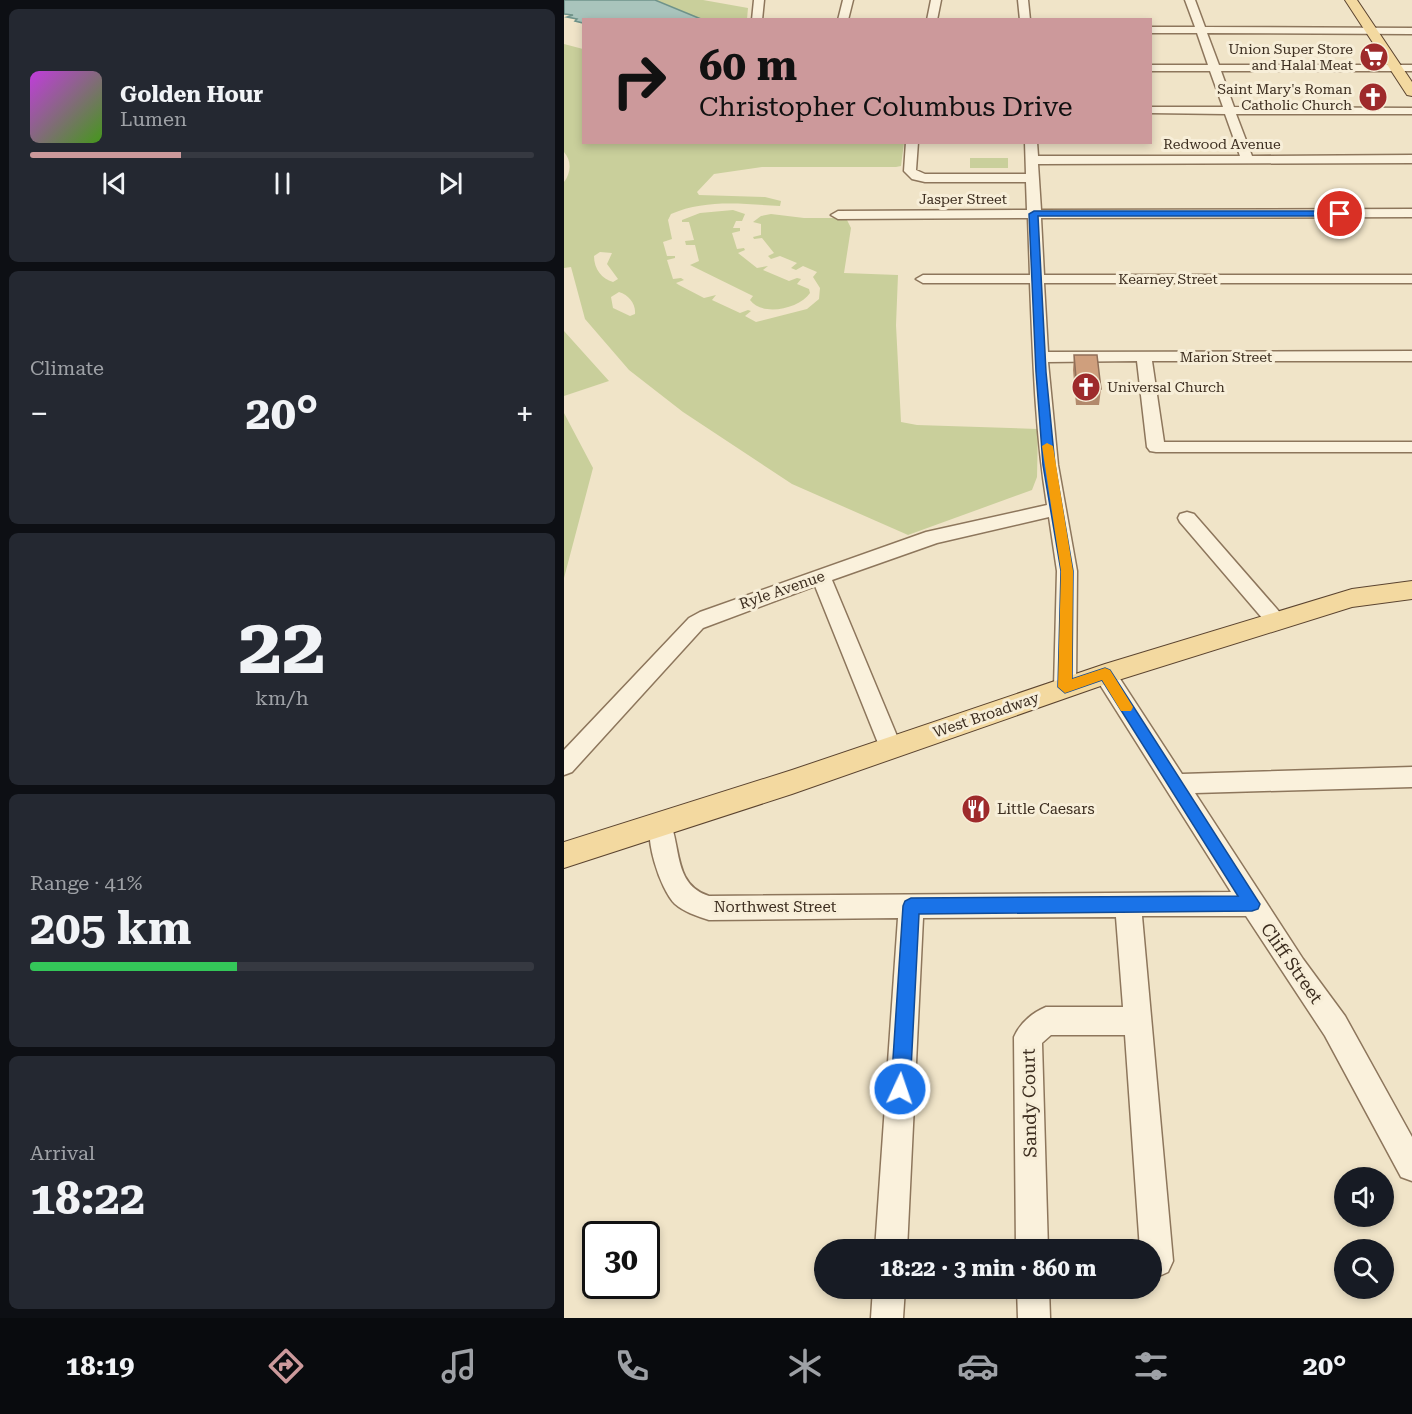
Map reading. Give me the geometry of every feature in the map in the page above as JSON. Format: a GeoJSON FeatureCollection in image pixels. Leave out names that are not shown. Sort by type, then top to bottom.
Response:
{"type":"FeatureCollection","features":[{"type":"Feature","properties":{"kind":"main road"},"geometry":{"type":"LineString","coordinates":[[1351,0],[1412,92]]}},
{"type":"Feature","properties":{"kind":"main road","name":"West Broadway"},"geometry":{"type":"LineString","coordinates":[[564,855],[1105,674],[1352,598],[1412,590]]}},
{"type":"Feature","properties":{"kind":"street"},"geometry":{"type":"LineString","coordinates":[[757,18],[759,0]]}},
{"type":"Feature","properties":{"kind":"street"},"geometry":{"type":"LineString","coordinates":[[844,18],[848,0]]}},
{"type":"Feature","properties":{"kind":"street"},"geometry":{"type":"LineString","coordinates":[[932,18],[936,0]]}},
{"type":"Feature","properties":{"kind":"street"},"geometry":{"type":"LineString","coordinates":[[1023,0],[1024,18]]}},
{"type":"Feature","properties":{"kind":"street"},"geometry":{"type":"LineString","coordinates":[[1190,0],[1246,159]]}},
{"type":"Feature","properties":{"kind":"street"},"geometry":{"type":"LineString","coordinates":[[1152,30],[1412,31]]}},
{"type":"Feature","properties":{"kind":"street"},"geometry":{"type":"LineString","coordinates":[[1152,68],[1412,68]]}},
{"type":"Feature","properties":{"kind":"street"},"geometry":{"type":"LineString","coordinates":[[1152,110],[1412,111]]}},
{"type":"Feature","properties":{"kind":"street"},"geometry":{"type":"LineString","coordinates":[[912,144],[910,171],[916,176],[1032,178]]}},
{"type":"Feature","properties":{"kind":"street"},"geometry":{"type":"LineString","coordinates":[[1031,144],[1040,357],[1049,465],[1067,571],[1065,687]]}},
{"type":"Feature","properties":{"kind":"street","name":"Redwood Avenue"},"geometry":{"type":"LineString","coordinates":[[1031,160],[1412,159]]}},
{"type":"Feature","properties":{"kind":"street","name":"Jasper Street"},"geometry":{"type":"LineString","coordinates":[[838,215],[1412,213]]}},
{"type":"Feature","properties":{"kind":"street","name":"Kearney Street"},"geometry":{"type":"LineString","coordinates":[[923,279],[1412,279]]}},
{"type":"Feature","properties":{"kind":"street","name":"Marion Street"},"geometry":{"type":"LineString","coordinates":[[1040,357],[1412,356]]}},
{"type":"Feature","properties":{"kind":"street"},"geometry":{"type":"LineString","coordinates":[[1144,357],[1156,447],[1412,447]]}},
{"type":"Feature","properties":{"kind":"street","name":"Ryle Avenue"},"geometry":{"type":"LineString","coordinates":[[564,765],[696,623],[720,612],[933,537],[1056,509]]}},
{"type":"Feature","properties":{"kind":"street"},"geometry":{"type":"LineString","coordinates":[[1187,518],[1276,621]]}},
{"type":"Feature","properties":{"kind":"street"},"geometry":{"type":"LineString","coordinates":[[821,576],[891,747]]}},
{"type":"Feature","properties":{"kind":"street","name":"Cliff Street"},"geometry":{"type":"LineString","coordinates":[[1105,674],[1252,904],[1335,1026],[1412,1166]]}},
{"type":"Feature","properties":{"kind":"street"},"geometry":{"type":"LineString","coordinates":[[1175,784],[1412,777]]}},
{"type":"Feature","properties":{"kind":"street","name":"Northwest Street"},"geometry":{"type":"LineString","coordinates":[[660,824],[670,876],[681,894],[697,905],[710,908],[1252,904]]}},
{"type":"Feature","properties":{"kind":"street"},"geometry":{"type":"LineString","coordinates":[[1128,905],[1155,1239]]}},
{"type":"Feature","properties":{"kind":"street"},"geometry":{"type":"LineString","coordinates":[[892,1239],[911,906]]}},
{"type":"Feature","properties":{"kind":"street","name":"Sandy Court"},"geometry":{"type":"LineString","coordinates":[[1032,1239],[1028,1037],[1046,1021],[1137,1022]]}},
{"type":"Feature","properties":{"kind":"street"},"geometry":{"type":"LineString","coordinates":[[887,1318],[888,1299]]}},
{"type":"Feature","properties":{"kind":"street"},"geometry":{"type":"LineString","coordinates":[[1033,1299],[1034,1318]]}},
{"type":"Feature","properties":{"kind":"green space"},"geometry":{"type":"Polygon","coordinates":[[[655,0],[703,0],[748,8],[747,18],[699,18],[655,0]]]}},
{"type":"Feature","properties":{"kind":"green space"},"geometry":{"type":"Polygon","coordinates":[[[564,44],[582,49],[582,144],[904,144],[901,166],[896,167],[762,167],[714,174],[697,192],[699,195],[765,197],[781,201],[780,206],[711,204],[671,214],[668,220],[672,239],[663,242],[667,256],[675,256],[667,260],[673,279],[681,278],[684,280],[676,283],[704,298],[716,295],[712,300],[740,313],[751,311],[745,316],[756,322],[807,309],[819,299],[820,288],[813,277],[817,272],[803,266],[796,270],[791,268],[797,263],[780,256],[771,259],[768,256],[774,253],[762,238],[754,239],[753,237],[761,235],[761,224],[753,222],[761,216],[771,214],[804,218],[846,218],[851,228],[844,273],[898,275],[896,325],[901,422],[917,425],[1038,429],[1037,477],[1032,490],[908,535],[792,484],[683,412],[629,370],[585,319],[571,267],[564,268],[564,182],[570,167],[564,152],[564,44]],[[600,252],[594,256],[594,261],[602,276],[613,282],[618,279],[607,264],[612,253],[600,252]],[[619,292],[611,297],[613,308],[630,316],[635,314],[634,307],[626,295],[619,292]]]}},
{"type":"Feature","properties":{"kind":"green space"},"geometry":{"type":"Polygon","coordinates":[[[970,158],[1008,158],[1008,168],[970,168],[970,158]]]}},
{"type":"Feature","properties":{"kind":"green space"},"geometry":{"type":"Polygon","coordinates":[[[733,210],[745,214],[742,221],[736,221],[733,228],[740,228],[740,231],[732,233],[737,249],[744,248],[745,250],[738,253],[757,268],[768,266],[763,270],[789,281],[801,279],[797,284],[809,289],[810,293],[805,299],[780,309],[763,308],[750,300],[753,296],[690,265],[699,261],[695,245],[686,245],[685,241],[694,240],[689,222],[682,222],[682,220],[700,213],[733,210]]]}},
{"type":"Feature","properties":{"kind":"green space"},"geometry":{"type":"Polygon","coordinates":[[[564,331],[609,381],[564,396],[564,331]]]}},
{"type":"Feature","properties":{"kind":"green space"},"geometry":{"type":"Polygon","coordinates":[[[564,413],[593,468],[564,578],[564,413]]]}},
{"type":"Feature","properties":{"kind":"water"},"geometry":{"type":"Polygon","coordinates":[[[564,0],[655,0],[699,18],[582,18],[582,23],[567,17],[573,15],[564,14],[564,0]]]}},
{"type":"Feature","properties":{"kind":"building"},"geometry":{"type":"Polygon","coordinates":[[[1074,355],[1097,355],[1101,389],[1077,389],[1074,355]]]}},
{"type":"Feature","properties":{"kind":"slow traffic"},"geometry":{"type":"LineString","coordinates":[[1047,446],[1067,571],[1065,687],[1105,674],[1126,707]]}},
{"type":"Feature","properties":{"kind":"place","name":"Union Super Store and Halal Meat"},"geometry":{"type":"Point","coordinates":[1374,57]}},
{"type":"Feature","properties":{"kind":"place","name":"Saint Mary's Roman Catholic Church"},"geometry":{"type":"Point","coordinates":[1373,97]}},
{"type":"Feature","properties":{"kind":"place","name":"Universal Church"},"geometry":{"type":"Point","coordinates":[1086,387]}},
{"type":"Feature","properties":{"kind":"place","name":"Little Caesars"},"geometry":{"type":"Point","coordinates":[976,809]}},
{"type":"Feature","properties":{"kind":"route"},"geometry":{"type":"LineString","coordinates":[[900,1089],[911,906],[1252,904],[1105,674],[1065,687],[1067,571],[1049,465],[1041,372],[1034,214],[1340,214]]}}]}
